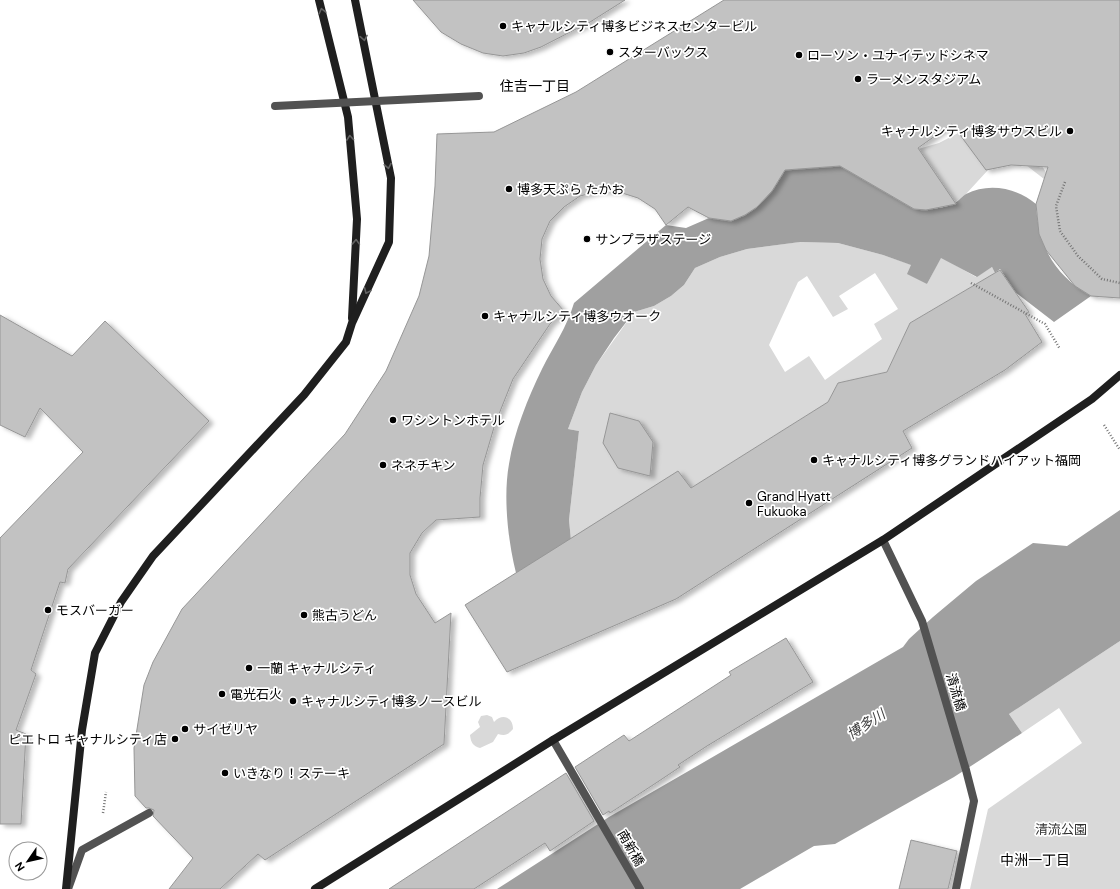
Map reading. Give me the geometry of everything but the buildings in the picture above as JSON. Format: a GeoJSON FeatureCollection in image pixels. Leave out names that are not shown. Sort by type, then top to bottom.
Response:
{"type":"FeatureCollection","features":[{"type":"Feature","properties":{"kind":"street"},"geometry":{"type":"LineString","coordinates":[[319,0],[348,116],[357,219],[352,323]]}},
{"type":"Feature","properties":{"kind":"street"},"geometry":{"type":"LineString","coordinates":[[67,889],[82,730],[95,653],[121,602],[153,556],[304,395],[346,342],[352,323],[389,242],[391,178],[355,0]]}},
{"type":"Feature","properties":{"kind":"street"},"geometry":{"type":"LineString","coordinates":[[275,106],[480,96]]}},
{"type":"Feature","properties":{"kind":"street"},"geometry":{"type":"LineString","coordinates":[[315,889],[553,740],[883,540],[1092,399],[1120,375]]}},
{"type":"Feature","properties":{"kind":"street","name":"清流橋"},"geometry":{"type":"LineString","coordinates":[[883,540],[922,621],[974,801],[956,889]]}},
{"type":"Feature","properties":{"kind":"street","name":"南新橋"},"geometry":{"type":"LineString","coordinates":[[553,740],[640,889]]}},
{"type":"Feature","properties":{"kind":"street"},"geometry":{"type":"LineString","coordinates":[[67,889],[82,850],[149,813]]}},
{"type":"Feature","properties":{"kind":"path"},"geometry":{"type":"LineString","coordinates":[[1065,182],[1056,206],[1060,231],[1078,256],[1102,279],[1120,283]]}},
{"type":"Feature","properties":{"kind":"path"},"geometry":{"type":"LineString","coordinates":[[972,283],[1045,324],[1060,349]]}},
{"type":"Feature","properties":{"kind":"path"},"geometry":{"type":"LineString","coordinates":[[1104,425],[1120,450]]}},
{"type":"Feature","properties":{"kind":"green space"},"geometry":{"type":"Polygon","coordinates":[[[993,88],[1047,174],[1044,179],[1026,165],[1011,165],[988,170],[966,194],[952,205],[926,210],[914,209],[840,166],[884,159],[939,143],[989,117],[993,88]]]}},
{"type":"Feature","properties":{"kind":"green space"},"geometry":{"type":"Polygon","coordinates":[[[799,242],[838,243],[883,255],[912,265],[927,284],[941,257],[976,277],[992,267],[995,273],[910,323],[887,372],[838,383],[828,402],[691,488],[571,540],[569,520],[579,431],[568,429],[582,392],[596,365],[634,312],[654,306],[671,296],[684,285],[695,268],[720,257],[747,249],[799,242]],[[875,273],[839,296],[848,309],[833,317],[807,276],[798,282],[769,345],[785,372],[809,356],[825,380],[882,339],[874,324],[898,309],[875,273]]]}},
{"type":"Feature","properties":{"kind":"green space","name":"清流公園"},"geometry":{"type":"Polygon","coordinates":[[[1120,641],[1120,889],[970,889],[988,809],[1082,743],[1059,708],[1022,733],[1009,714],[1120,641]]]}},
{"type":"Feature","properties":{"kind":"green space"},"geometry":{"type":"Polygon","coordinates":[[[487,715],[492,717],[494,722],[497,719],[504,717],[509,719],[513,725],[513,729],[510,733],[503,735],[498,734],[493,742],[480,748],[473,744],[470,735],[480,727],[478,722],[481,716],[487,715]]]}},
{"type":"Feature","properties":{"kind":"water"},"geometry":{"type":"Polygon","coordinates":[[[840,166],[914,209],[932,209],[951,205],[966,194],[984,188],[1002,188],[1028,198],[1036,204],[1040,233],[1050,258],[1067,279],[1091,296],[1054,322],[1015,292],[1000,269],[995,273],[992,267],[977,277],[941,258],[927,284],[907,274],[911,265],[883,255],[838,243],[800,242],[747,249],[720,257],[695,268],[684,285],[671,296],[654,306],[634,312],[596,365],[582,392],[568,429],[579,431],[569,520],[571,540],[516,573],[506,505],[507,477],[511,452],[522,415],[542,369],[564,329],[574,303],[666,225],[686,228],[709,218],[731,221],[745,215],[757,207],[772,191],[785,170],[840,166]]]}},
{"type":"Feature","properties":{"kind":"water","name":"博多川"},"geometry":{"type":"Polygon","coordinates":[[[1120,510],[1120,641],[1009,714],[1022,733],[954,777],[835,844],[814,846],[740,889],[497,889],[609,817],[903,647],[909,639],[933,617],[976,581],[1033,543],[1067,546],[1120,510]]]}},
{"type":"Feature","properties":{"kind":"place","name":"キャナルシティ博多ビジネスセンタービル"},"geometry":{"type":"Point","coordinates":[503,26]}},
{"type":"Feature","properties":{"kind":"place","name":"スターバックス"},"geometry":{"type":"Point","coordinates":[610,52]}},
{"type":"Feature","properties":{"kind":"place","name":"ローソン・ユナイテッドシネマ"},"geometry":{"type":"Point","coordinates":[799,55]}},
{"type":"Feature","properties":{"kind":"place","name":"ラーメンスタジアム"},"geometry":{"type":"Point","coordinates":[858,79]}},
{"type":"Feature","properties":{"kind":"place","name":"キャナルシティ博多サウスビル"},"geometry":{"type":"Point","coordinates":[1070,131]}},
{"type":"Feature","properties":{"kind":"place","name":"博多天ぷら たかお"},"geometry":{"type":"Point","coordinates":[509,189]}},
{"type":"Feature","properties":{"kind":"place","name":"サンプラザステージ"},"geometry":{"type":"Point","coordinates":[587,239]}},
{"type":"Feature","properties":{"kind":"place","name":"キャナルシティ博多ウオーク"},"geometry":{"type":"Point","coordinates":[485,316]}},
{"type":"Feature","properties":{"kind":"place","name":"ワシントンホテル"},"geometry":{"type":"Point","coordinates":[393,420]}},
{"type":"Feature","properties":{"kind":"place","name":"キャナルシティ博多グランドハイアット福岡"},"geometry":{"type":"Point","coordinates":[814,460]}},
{"type":"Feature","properties":{"kind":"place","name":"ネネチキン"},"geometry":{"type":"Point","coordinates":[383,465]}},
{"type":"Feature","properties":{"kind":"place","name":"Grand Hyatt Fukuoka"},"geometry":{"type":"Point","coordinates":[749,503]}},
{"type":"Feature","properties":{"kind":"place","name":"モスバーガー"},"geometry":{"type":"Point","coordinates":[48,610]}},
{"type":"Feature","properties":{"kind":"place","name":"熊古うどん"},"geometry":{"type":"Point","coordinates":[304,615]}},
{"type":"Feature","properties":{"kind":"place","name":"一蘭 キャナルシティ"},"geometry":{"type":"Point","coordinates":[249,668]}},
{"type":"Feature","properties":{"kind":"place","name":"電光石火"},"geometry":{"type":"Point","coordinates":[222,694]}},
{"type":"Feature","properties":{"kind":"place","name":"キャナルシティ博多ノースビル"},"geometry":{"type":"Point","coordinates":[293,701]}},
{"type":"Feature","properties":{"kind":"place","name":"サイゼリヤ"},"geometry":{"type":"Point","coordinates":[185,729]}},
{"type":"Feature","properties":{"kind":"place","name":"ピエトロ キャナルシティ店"},"geometry":{"type":"Point","coordinates":[175,739]}},
{"type":"Feature","properties":{"kind":"place","name":"いきなり！ステーキ"},"geometry":{"type":"Point","coordinates":[225,773]}},
{"type":"Feature","properties":{"kind":"district","name":"住吉一丁目"},"geometry":{"type":"Point","coordinates":[535,86]}},
{"type":"Feature","properties":{"kind":"district","name":"中洲一丁目"},"geometry":{"type":"Point","coordinates":[1035,860]}}]}
